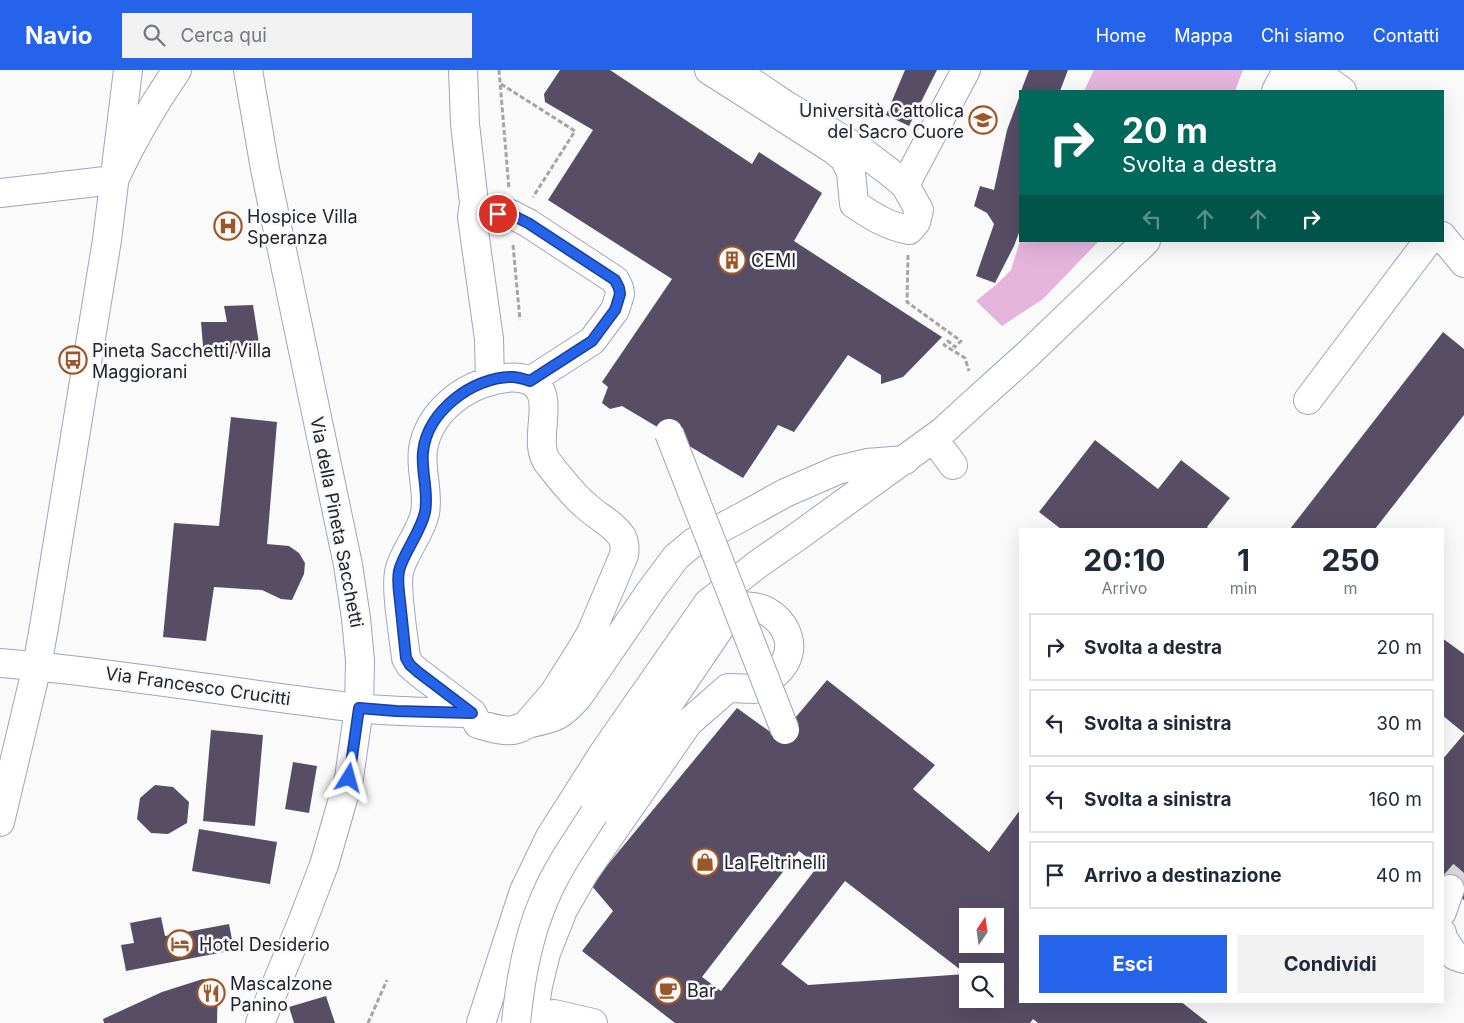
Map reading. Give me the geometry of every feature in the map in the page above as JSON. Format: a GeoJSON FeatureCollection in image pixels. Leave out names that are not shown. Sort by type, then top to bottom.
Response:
{"type":"FeatureCollection","features":[{"type":"Feature","properties":{"kind":"main road"},"geometry":{"type":"LineString","coordinates":[[0,822],[37,666],[107,240],[128,70]]}},
{"type":"Feature","properties":{"kind":"main road"},"geometry":{"type":"LineString","coordinates":[[114,180],[140,127],[178,70]]}},
{"type":"Feature","properties":{"kind":"main road","name":"Via della Pineta Sacchetti"},"geometry":{"type":"LineString","coordinates":[[248,70],[265,169],[348,565],[360,661],[359,708],[349,778],[332,840],[301,925],[262,1022]]}},
{"type":"Feature","properties":{"kind":"main road"},"geometry":{"type":"LineString","coordinates":[[450,70],[452,116],[462,202],[472,217]]}},
{"type":"Feature","properties":{"kind":"main road"},"geometry":{"type":"LineString","coordinates":[[463,70],[465,124],[474,203],[472,217],[489,339],[490,381]]}},
{"type":"Feature","properties":{"kind":"main road"},"geometry":{"type":"LineString","coordinates":[[709,70],[844,158],[851,172],[854,204],[876,219],[895,227],[909,230],[916,222],[919,210],[905,185],[859,149],[784,104],[734,70]]}},
{"type":"Feature","properties":{"kind":"main road"},"geometry":{"type":"LineString","coordinates":[[905,185],[966,70]]}},
{"type":"Feature","properties":{"kind":"main road"},"geometry":{"type":"LineString","coordinates":[[1334,70],[1343,90]]}},
{"type":"Feature","properties":{"kind":"main road"},"geometry":{"type":"LineString","coordinates":[[1282,79],[1323,77],[1342,90]]}},
{"type":"Feature","properties":{"kind":"main road"},"geometry":{"type":"LineString","coordinates":[[0,193],[114,180]]}},
{"type":"Feature","properties":{"kind":"main road"},"geometry":{"type":"LineString","coordinates":[[472,217],[510,214],[528,223],[615,280],[619,288],[619,297],[615,310],[592,341],[530,381]]}},
{"type":"Feature","properties":{"kind":"main road"},"geometry":{"type":"LineString","coordinates":[[1444,225],[1464,240]]}},
{"type":"Feature","properties":{"kind":"main road"},"geometry":{"type":"LineString","coordinates":[[1444,226],[1464,263]]}},
{"type":"Feature","properties":{"kind":"main road"},"geometry":{"type":"LineString","coordinates":[[481,1023],[524,891],[550,837],[604,752],[708,603],[758,564],[942,432],[1028,354],[1145,242]]}},
{"type":"Feature","properties":{"kind":"main road"},"geometry":{"type":"LineString","coordinates":[[1308,400],[1427,242]]}},
{"type":"Feature","properties":{"kind":"main road"},"geometry":{"type":"LineString","coordinates":[[528,724],[554,692],[591,633],[624,555],[624,542],[614,528],[586,507],[571,492],[542,456],[540,444],[543,398],[540,389],[530,381],[509,377],[490,381],[469,389],[449,403],[438,416],[424,446],[425,514],[402,563],[398,577],[406,658],[418,672],[472,713],[478,724],[492,728],[515,730],[528,724],[551,719],[568,709],[676,557],[694,542],[785,493],[838,470],[867,463],[905,460]]}},
{"type":"Feature","properties":{"kind":"main road"},"geometry":{"type":"LineString","coordinates":[[669,433],[785,730]]}},
{"type":"Feature","properties":{"kind":"main road"},"geometry":{"type":"LineString","coordinates":[[934,438],[953,465]]}},
{"type":"Feature","properties":{"kind":"main road"},"geometry":{"type":"LineString","coordinates":[[753,607],[760,608],[776,617],[784,627],[789,641],[786,661],[777,672],[755,688],[728,688],[688,723],[584,873],[563,910],[546,953],[538,986],[537,1020],[524,962],[538,914],[556,875],[594,814],[730,612],[753,607]]}},
{"type":"Feature","properties":{"kind":"main road"},"geometry":{"type":"LineString","coordinates":[[0,663],[37,666]]}},
{"type":"Feature","properties":{"kind":"main road","name":"Via Francesco Crucitti"},"geometry":{"type":"LineString","coordinates":[[37,666],[359,708],[472,713]]}},
{"type":"Feature","properties":{"kind":"main road"},"geometry":{"type":"LineString","coordinates":[[1444,939],[1456,956],[1464,959]]}},
{"type":"Feature","properties":{"kind":"main road"},"geometry":{"type":"LineString","coordinates":[[537,1020],[594,1023]]}},
{"type":"Feature","properties":{"kind":"path"},"geometry":{"type":"LineString","coordinates":[[500,84],[575,131],[530,202]]}},
{"type":"Feature","properties":{"kind":"path"},"geometry":{"type":"LineString","coordinates":[[909,230],[907,302],[960,341],[955,346],[948,341],[944,345],[965,358],[978,399]]}},
{"type":"Feature","properties":{"kind":"path"},"geometry":{"type":"LineString","coordinates":[[368,1023],[387,980]]}},
{"type":"Feature","properties":{"kind":"shaded area"},"geometry":{"type":"Polygon","coordinates":[[[1094,70],[1243,70],[1235,90],[1084,90],[1094,70]]]}},
{"type":"Feature","properties":{"kind":"shaded area"},"geometry":{"type":"Polygon","coordinates":[[[1020,242],[1098,242],[1043,299],[1002,326],[976,301],[1011,270],[1020,242]]]}},
{"type":"Feature","properties":{"kind":"building","name":"CEMI"},"geometry":{"type":"Polygon","coordinates":[[[560,70],[610,70],[752,164],[759,152],[822,193],[794,241],[942,337],[903,377],[881,384],[881,375],[848,355],[794,432],[778,425],[743,478],[622,406],[610,409],[602,403],[608,387],[602,382],[672,279],[548,200],[593,130],[545,102],[544,94],[560,70]]]}},
{"type":"Feature","properties":{"kind":"building"},"geometry":{"type":"Polygon","coordinates":[[[905,70],[937,70],[909,126],[886,115],[905,70]]]}},
{"type":"Feature","properties":{"kind":"building"},"geometry":{"type":"Polygon","coordinates":[[[1029,70],[1068,70],[1060,90],[1021,90],[1029,70]]]}},
{"type":"Feature","properties":{"kind":"building"},"geometry":{"type":"Polygon","coordinates":[[[1019,98],[1019,233],[995,283],[976,276],[994,224],[987,213],[974,206],[980,186],[994,190],[1007,130],[1019,98]]]}},
{"type":"Feature","properties":{"kind":"building"},"geometry":{"type":"Polygon","coordinates":[[[253,305],[260,350],[204,358],[201,322],[227,322],[224,306],[253,305]]]}},
{"type":"Feature","properties":{"kind":"building"},"geometry":{"type":"Polygon","coordinates":[[[1443,332],[1464,349],[1464,415],[1376,528],[1291,528],[1443,332]]]}},
{"type":"Feature","properties":{"kind":"building"},"geometry":{"type":"Polygon","coordinates":[[[231,417],[277,422],[267,544],[289,546],[299,553],[305,563],[304,574],[292,600],[281,599],[262,590],[214,587],[206,641],[163,637],[174,523],[219,526],[231,417]]]}},
{"type":"Feature","properties":{"kind":"building"},"geometry":{"type":"Polygon","coordinates":[[[1095,440],[1158,489],[1181,460],[1230,498],[1208,528],[1060,528],[1039,512],[1095,440]]]}},
{"type":"Feature","properties":{"kind":"building"},"geometry":{"type":"Polygon","coordinates":[[[1444,639],[1464,654],[1464,733],[1444,717],[1444,639]]]}},
{"type":"Feature","properties":{"kind":"building"},"geometry":{"type":"Polygon","coordinates":[[[827,680],[935,765],[913,789],[989,852],[1019,811],[1019,1003],[1183,1003],[1208,1023],[1038,1023],[1033,1019],[1030,1023],[675,1023],[582,951],[613,911],[591,885],[737,708],[776,736],[785,730],[827,680]],[[799,851],[702,977],[721,991],[818,866],[799,851]],[[845,881],[781,964],[808,985],[959,974],[959,1008],[1004,1008],[1004,963],[959,963],[959,969],[845,881]]]}},
{"type":"Feature","properties":{"kind":"building"},"geometry":{"type":"Polygon","coordinates":[[[211,730],[263,735],[255,826],[203,821],[211,730]]]}},
{"type":"Feature","properties":{"kind":"building"},"geometry":{"type":"Polygon","coordinates":[[[1464,734],[1464,900],[1444,884],[1444,758],[1464,734]]]}},
{"type":"Feature","properties":{"kind":"building"},"geometry":{"type":"Polygon","coordinates":[[[293,762],[317,766],[309,813],[285,809],[293,762]]]}},
{"type":"Feature","properties":{"kind":"building"},"geometry":{"type":"Polygon","coordinates":[[[155,785],[173,787],[189,802],[187,823],[168,834],[151,833],[137,819],[140,798],[155,785]]]}},
{"type":"Feature","properties":{"kind":"building"},"geometry":{"type":"Polygon","coordinates":[[[199,829],[277,842],[270,884],[192,871],[199,829]]]}},
{"type":"Feature","properties":{"kind":"building","name":"Hotel Desiderio"},"geometry":{"type":"Polygon","coordinates":[[[161,917],[165,936],[229,924],[234,950],[126,971],[121,945],[134,943],[130,923],[161,917]]]}},
{"type":"Feature","properties":{"kind":"building"},"geometry":{"type":"Polygon","coordinates":[[[203,979],[218,981],[217,1023],[104,1023],[103,1019],[162,992],[203,979]]]}},
{"type":"Feature","properties":{"kind":"building"},"geometry":{"type":"Polygon","coordinates":[[[326,996],[335,1023],[294,1023],[289,1007],[326,996]]]}},
{"type":"Feature","properties":{"kind":"tunnel"},"geometry":{"type":"LineString","coordinates":[[1450,889],[1464,873]]}},
{"type":"Feature","properties":{"kind":"place","name":"Università Cattolica del Sacro Cuore"},"geometry":{"type":"Point","coordinates":[983,120]}},
{"type":"Feature","properties":{"kind":"place","name":"Hospice Villa Speranza"},"geometry":{"type":"Point","coordinates":[228,226]}},
{"type":"Feature","properties":{"kind":"place","name":"CEMI"},"geometry":{"type":"Point","coordinates":[732,260]}},
{"type":"Feature","properties":{"kind":"place","name":"Pineta Sacchetti/Villa Maggiorani"},"geometry":{"type":"Point","coordinates":[73,360]}},
{"type":"Feature","properties":{"kind":"place","name":"La Feltrinelli"},"geometry":{"type":"Point","coordinates":[705,862]}},
{"type":"Feature","properties":{"kind":"place","name":"Hotel Desiderio"},"geometry":{"type":"Point","coordinates":[180,944]}},
{"type":"Feature","properties":{"kind":"place","name":"Bar"},"geometry":{"type":"Point","coordinates":[668,990]}},
{"type":"Feature","properties":{"kind":"place","name":"Mascalzone Panino"},"geometry":{"type":"Point","coordinates":[211,993]}},
{"type":"Feature","properties":{"kind":"route"},"geometry":{"type":"LineString","coordinates":[[349,778],[359,708],[472,713],[413,669],[406,658],[398,577],[399,570],[425,514],[422,465],[425,441],[431,428],[449,403],[469,389],[482,383],[509,377],[530,381],[592,341],[615,310],[618,302],[620,294],[615,280],[528,223],[510,214],[498,214]]}}]}
